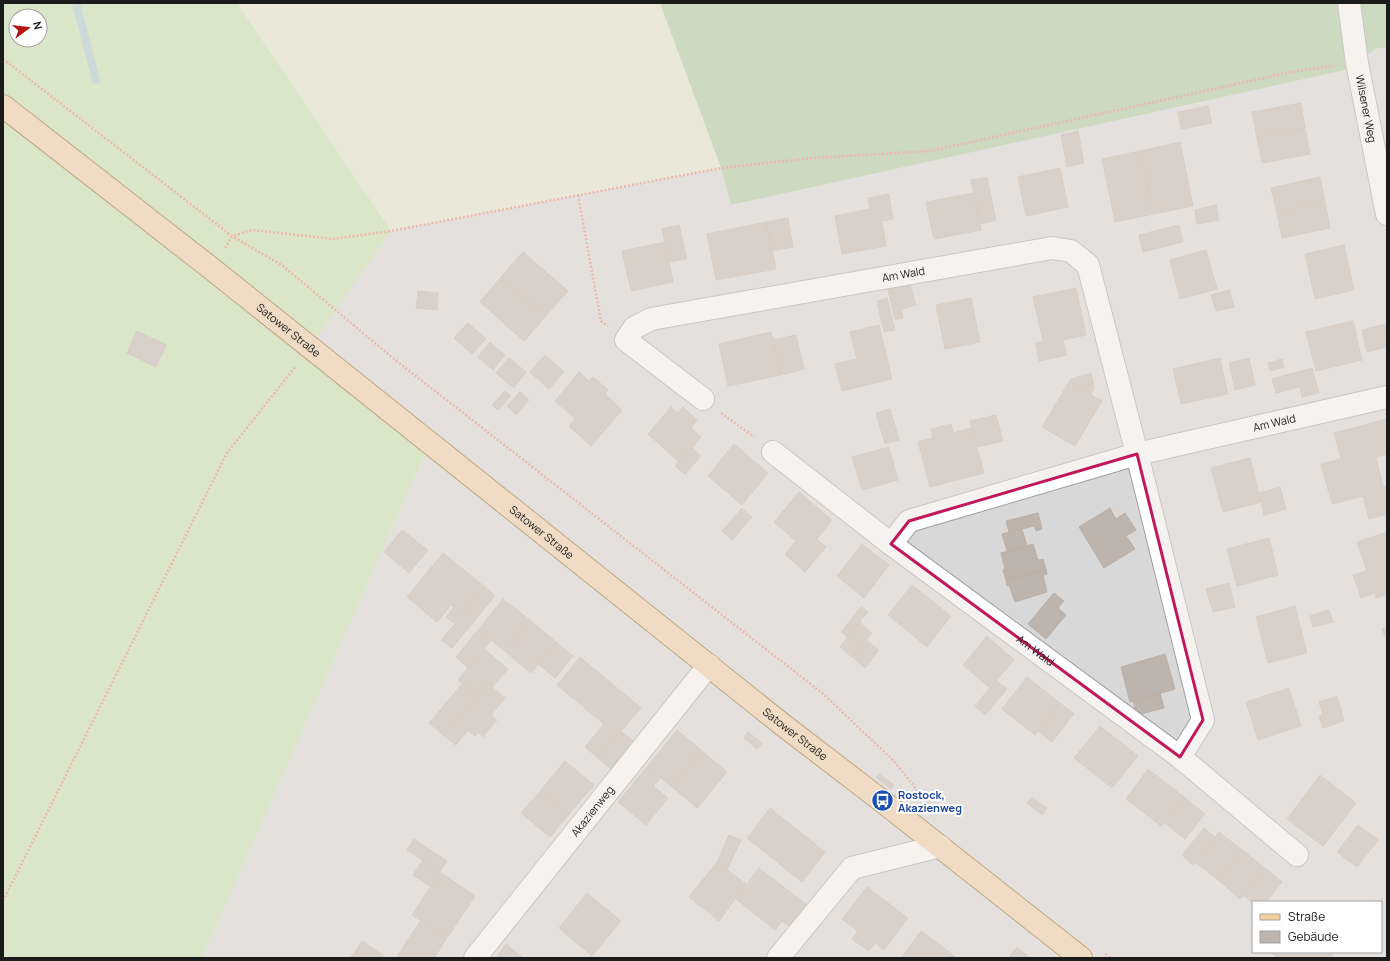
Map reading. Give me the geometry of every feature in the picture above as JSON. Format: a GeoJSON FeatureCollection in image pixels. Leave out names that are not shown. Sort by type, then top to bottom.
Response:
{"type":"FeatureCollection","features":[{"type":"Feature","properties":{"kind":"main road","name":"Satower Straße"},"geometry":{"type":"LineString","coordinates":[[3,106],[212,269],[783,725],[940,846],[1090,954]]}},
{"type":"Feature","properties":{"kind":"street","name":"Wilsener Weg"},"geometry":{"type":"LineString","coordinates":[[1349,3],[1357,63],[1387,214]]}},
{"type":"Feature","properties":{"kind":"street","name":"Am Wald"},"geometry":{"type":"LineString","coordinates":[[626,340],[634,328],[651,319],[1052,248],[1071,251],[1088,265],[1203,720],[1180,757]]}},
{"type":"Feature","properties":{"kind":"street"},"geometry":{"type":"LineString","coordinates":[[626,340],[703,399]]}},
{"type":"Feature","properties":{"kind":"street","name":"Am Wald"},"geometry":{"type":"LineString","coordinates":[[891,544],[909,522],[1137,454],[1387,397]]}},
{"type":"Feature","properties":{"kind":"street","name":"Am Wald"},"geometry":{"type":"LineString","coordinates":[[773,452],[891,544],[1180,757],[1297,855]]}},
{"type":"Feature","properties":{"kind":"street","name":"Akazienweg"},"geometry":{"type":"LineString","coordinates":[[475,958],[709,665]]}},
{"type":"Feature","properties":{"kind":"street"},"geometry":{"type":"LineString","coordinates":[[778,958],[852,868],[940,846]]}},
{"type":"Feature","properties":{"kind":"path"},"geometry":{"type":"LineString","coordinates":[[3,59],[232,236],[283,266],[394,359],[822,692],[894,761],[932,809]]}},
{"type":"Feature","properties":{"kind":"path"},"geometry":{"type":"LineString","coordinates":[[212,269],[232,236],[253,230],[333,240],[399,230],[721,168],[813,158],[930,151],[1296,71],[1357,63]]}},
{"type":"Feature","properties":{"kind":"path"},"geometry":{"type":"LineString","coordinates":[[578,196],[601,321],[626,340]]}},
{"type":"Feature","properties":{"kind":"path"},"geometry":{"type":"LineString","coordinates":[[3,901],[227,453],[310,348]]}},
{"type":"Feature","properties":{"kind":"path"},"geometry":{"type":"LineString","coordinates":[[703,399],[773,452]]}},
{"type":"Feature","properties":{"kind":"path"},"geometry":{"type":"LineString","coordinates":[[1090,954],[1110,958]]}},
{"type":"Feature","properties":{"kind":"highlighted area"},"geometry":{"type":"Polygon","coordinates":[[[1137,454],[1203,720],[1180,757],[891,544],[909,521],[1137,454]]]}},
{"type":"Feature","properties":{"kind":"shaded area"},"geometry":{"type":"Polygon","coordinates":[[[1387,47],[1387,958],[202,958],[430,444],[310,348],[391,231],[721,168],[731,205],[1350,69],[1375,49],[1387,47]]]}},
{"type":"Feature","properties":{"kind":"green space"},"geometry":{"type":"Polygon","coordinates":[[[3,3],[237,3],[391,231],[310,348],[430,443],[202,958],[3,958],[3,3]]]}},
{"type":"Feature","properties":{"kind":"green space"},"geometry":{"type":"Polygon","coordinates":[[[237,3],[660,3],[721,168],[391,231],[237,3]]]}},
{"type":"Feature","properties":{"kind":"green space"},"geometry":{"type":"Polygon","coordinates":[[[660,3],[1387,3],[1387,47],[1375,49],[1350,69],[731,205],[721,168],[660,3]]]}},
{"type":"Feature","properties":{"kind":"building"},"geometry":{"type":"Polygon","coordinates":[[[1301,103],[1305,128],[1257,138],[1252,112],[1301,103]]]}},
{"type":"Feature","properties":{"kind":"building"},"geometry":{"type":"Polygon","coordinates":[[[1208,106],[1212,123],[1181,129],[1178,112],[1208,106]]]}},
{"type":"Feature","properties":{"kind":"building"},"geometry":{"type":"Polygon","coordinates":[[[1305,128],[1310,154],[1262,163],[1257,138],[1305,128]]]}},
{"type":"Feature","properties":{"kind":"building"},"geometry":{"type":"Polygon","coordinates":[[[1078,131],[1084,163],[1067,167],[1061,135],[1078,131]]]}},
{"type":"Feature","properties":{"kind":"building"},"geometry":{"type":"Polygon","coordinates":[[[1180,142],[1193,206],[1154,214],[1140,151],[1180,142]]]}},
{"type":"Feature","properties":{"kind":"building"},"geometry":{"type":"Polygon","coordinates":[[[1140,151],[1154,214],[1115,222],[1102,159],[1140,151]]]}},
{"type":"Feature","properties":{"kind":"building"},"geometry":{"type":"Polygon","coordinates":[[[1060,168],[1068,207],[1026,216],[1018,177],[1060,168]]]}},
{"type":"Feature","properties":{"kind":"building"},"geometry":{"type":"Polygon","coordinates":[[[987,177],[996,220],[980,224],[971,180],[987,177]]]}},
{"type":"Feature","properties":{"kind":"building"},"geometry":{"type":"Polygon","coordinates":[[[1320,177],[1325,202],[1277,213],[1271,188],[1320,177]]]}},
{"type":"Feature","properties":{"kind":"building"},"geometry":{"type":"Polygon","coordinates":[[[974,193],[981,230],[934,239],[926,202],[974,193]]]}},
{"type":"Feature","properties":{"kind":"building"},"geometry":{"type":"Polygon","coordinates":[[[889,194],[893,219],[882,221],[886,246],[842,254],[835,216],[870,209],[868,198],[889,194]]]}},
{"type":"Feature","properties":{"kind":"building"},"geometry":{"type":"Polygon","coordinates":[[[1325,202],[1330,228],[1282,238],[1277,213],[1325,202]]]}},
{"type":"Feature","properties":{"kind":"building"},"geometry":{"type":"Polygon","coordinates":[[[1216,205],[1219,220],[1197,224],[1195,210],[1216,205]]]}},
{"type":"Feature","properties":{"kind":"building"},"geometry":{"type":"Polygon","coordinates":[[[788,218],[793,247],[772,251],[766,222],[788,218]]]}},
{"type":"Feature","properties":{"kind":"building"},"geometry":{"type":"Polygon","coordinates":[[[766,222],[776,269],[716,280],[707,234],[766,222]]]}},
{"type":"Feature","properties":{"kind":"building"},"geometry":{"type":"Polygon","coordinates":[[[679,225],[687,259],[669,262],[662,229],[679,225]]]}},
{"type":"Feature","properties":{"kind":"building"},"geometry":{"type":"Polygon","coordinates":[[[1179,225],[1183,242],[1143,252],[1139,235],[1179,225]]]}},
{"type":"Feature","properties":{"kind":"building"},"geometry":{"type":"Polygon","coordinates":[[[665,242],[673,282],[631,291],[622,251],[665,242]]]}},
{"type":"Feature","properties":{"kind":"building"},"geometry":{"type":"Polygon","coordinates":[[[1344,245],[1354,290],[1315,299],[1305,254],[1344,245]]]}},
{"type":"Feature","properties":{"kind":"building"},"geometry":{"type":"Polygon","coordinates":[[[1206,250],[1217,289],[1180,299],[1170,260],[1206,250]]]}},
{"type":"Feature","properties":{"kind":"building"},"geometry":{"type":"Polygon","coordinates":[[[523,252],[568,291],[546,316],[501,277],[523,252]]]}},
{"type":"Feature","properties":{"kind":"building"},"geometry":{"type":"Polygon","coordinates":[[[501,277],[546,316],[524,341],[480,302],[501,277]]]}},
{"type":"Feature","properties":{"kind":"building"},"geometry":{"type":"Polygon","coordinates":[[[910,284],[916,305],[901,309],[903,318],[895,320],[888,289],[910,284]]]}},
{"type":"Feature","properties":{"kind":"building"},"geometry":{"type":"Polygon","coordinates":[[[1076,288],[1086,335],[1063,340],[1067,355],[1039,361],[1036,343],[1043,341],[1033,297],[1076,288]]]}},
{"type":"Feature","properties":{"kind":"building"},"geometry":{"type":"Polygon","coordinates":[[[1229,290],[1234,307],[1216,311],[1211,295],[1229,290]]]}},
{"type":"Feature","properties":{"kind":"building"},"geometry":{"type":"Polygon","coordinates":[[[418,291],[438,293],[437,310],[416,308],[418,291]]]}},
{"type":"Feature","properties":{"kind":"building"},"geometry":{"type":"Polygon","coordinates":[[[887,298],[895,330],[884,332],[877,301],[887,298]]]}},
{"type":"Feature","properties":{"kind":"building"},"geometry":{"type":"Polygon","coordinates":[[[971,298],[980,342],[945,349],[936,305],[971,298]]]}},
{"type":"Feature","properties":{"kind":"building"},"geometry":{"type":"Polygon","coordinates":[[[1353,321],[1362,360],[1316,371],[1306,332],[1353,321]]]}},
{"type":"Feature","properties":{"kind":"building"},"geometry":{"type":"Polygon","coordinates":[[[468,323],[486,339],[472,354],[454,338],[468,323]]]}},
{"type":"Feature","properties":{"kind":"building"},"geometry":{"type":"Polygon","coordinates":[[[1386,324],[1387,347],[1367,352],[1362,330],[1386,324]]]}},
{"type":"Feature","properties":{"kind":"building"},"geometry":{"type":"Polygon","coordinates":[[[879,325],[892,379],[842,391],[835,364],[857,359],[850,332],[879,325]]]}},
{"type":"Feature","properties":{"kind":"building"},"geometry":{"type":"Polygon","coordinates":[[[137,331],[166,345],[156,367],[127,353],[137,331]]]}},
{"type":"Feature","properties":{"kind":"building"},"geometry":{"type":"Polygon","coordinates":[[[771,332],[781,375],[728,386],[719,344],[771,332]]]}},
{"type":"Feature","properties":{"kind":"building"},"geometry":{"type":"Polygon","coordinates":[[[796,335],[804,369],[781,375],[773,340],[796,335]]]}},
{"type":"Feature","properties":{"kind":"building"},"geometry":{"type":"Polygon","coordinates":[[[490,342],[505,355],[493,370],[478,357],[490,342]]]}},
{"type":"Feature","properties":{"kind":"building"},"geometry":{"type":"Polygon","coordinates":[[[545,355],[564,372],[549,389],[530,372],[545,355]]]}},
{"type":"Feature","properties":{"kind":"building"},"geometry":{"type":"Polygon","coordinates":[[[509,358],[526,372],[514,388],[496,373],[509,358]]]}},
{"type":"Feature","properties":{"kind":"building"},"geometry":{"type":"Polygon","coordinates":[[[1220,358],[1228,394],[1181,404],[1173,369],[1220,358]]]}},
{"type":"Feature","properties":{"kind":"building"},"geometry":{"type":"Polygon","coordinates":[[[1249,358],[1255,385],[1235,390],[1229,363],[1249,358]]]}},
{"type":"Feature","properties":{"kind":"building"},"geometry":{"type":"Polygon","coordinates":[[[1282,359],[1284,367],[1270,371],[1268,363],[1282,359]]]}},
{"type":"Feature","properties":{"kind":"building"},"geometry":{"type":"Polygon","coordinates":[[[1312,368],[1319,393],[1302,397],[1300,387],[1276,393],[1272,379],[1312,368]]]}},
{"type":"Feature","properties":{"kind":"building"},"geometry":{"type":"Polygon","coordinates":[[[579,372],[589,381],[593,377],[608,390],[605,394],[622,410],[591,446],[569,426],[575,419],[555,401],[579,372]]]}},
{"type":"Feature","properties":{"kind":"building"},"geometry":{"type":"Polygon","coordinates":[[[1091,373],[1094,388],[1091,394],[1069,382],[1071,379],[1091,373]]]}},
{"type":"Feature","properties":{"kind":"building"},"geometry":{"type":"Polygon","coordinates":[[[1069,382],[1102,401],[1075,446],[1042,427],[1069,382]]]}},
{"type":"Feature","properties":{"kind":"building"},"geometry":{"type":"Polygon","coordinates":[[[505,391],[511,396],[498,410],[492,405],[505,391]]]}},
{"type":"Feature","properties":{"kind":"building"},"geometry":{"type":"Polygon","coordinates":[[[520,392],[529,400],[516,415],[507,406],[520,392]]]}},
{"type":"Feature","properties":{"kind":"building"},"geometry":{"type":"Polygon","coordinates":[[[671,407],[678,413],[683,407],[697,420],[691,428],[701,437],[679,462],[648,434],[671,407]]]}},
{"type":"Feature","properties":{"kind":"building"},"geometry":{"type":"Polygon","coordinates":[[[890,409],[899,440],[885,444],[876,413],[890,409]]]}},
{"type":"Feature","properties":{"kind":"building"},"geometry":{"type":"Polygon","coordinates":[[[996,415],[1003,441],[977,447],[970,421],[996,415]]]}},
{"type":"Feature","properties":{"kind":"building"},"geometry":{"type":"Polygon","coordinates":[[[1387,419],[1387,454],[1376,457],[1383,487],[1387,486],[1387,514],[1369,519],[1363,496],[1332,504],[1321,464],[1341,459],[1334,433],[1387,419]]]}},
{"type":"Feature","properties":{"kind":"building"},"geometry":{"type":"Polygon","coordinates":[[[951,424],[953,433],[972,428],[984,473],[930,487],[918,442],[933,438],[931,429],[951,424]]]}},
{"type":"Feature","properties":{"kind":"building"},"geometry":{"type":"Polygon","coordinates":[[[734,444],[768,473],[742,505],[708,476],[734,444]]]}},
{"type":"Feature","properties":{"kind":"building"},"geometry":{"type":"Polygon","coordinates":[[[692,447],[701,456],[685,474],[675,466],[692,447]]]}},
{"type":"Feature","properties":{"kind":"building"},"geometry":{"type":"Polygon","coordinates":[[[889,447],[898,480],[862,490],[852,457],[889,447]]]}},
{"type":"Feature","properties":{"kind":"building"},"geometry":{"type":"Polygon","coordinates":[[[1250,458],[1261,502],[1223,512],[1211,468],[1250,458]]]}},
{"type":"Feature","properties":{"kind":"building"},"geometry":{"type":"Polygon","coordinates":[[[1280,487],[1286,509],[1264,515],[1259,493],[1280,487]]]}},
{"type":"Feature","properties":{"kind":"building"},"geometry":{"type":"Polygon","coordinates":[[[799,492],[832,520],[817,539],[826,547],[805,572],[785,554],[796,541],[774,522],[799,492]]]}},
{"type":"Feature","properties":{"kind":"building"},"geometry":{"type":"Polygon","coordinates":[[[742,508],[752,517],[732,540],[722,531],[742,508]]]}},
{"type":"Feature","properties":{"kind":"building"},"geometry":{"type":"Polygon","coordinates":[[[1110,508],[1116,519],[1125,513],[1136,530],[1126,536],[1135,549],[1104,568],[1079,527],[1110,508]]]}},
{"type":"Feature","properties":{"kind":"building"},"geometry":{"type":"Polygon","coordinates":[[[1038,513],[1042,529],[1036,531],[1034,526],[1009,532],[1006,521],[1038,513]]]}},
{"type":"Feature","properties":{"kind":"building"},"geometry":{"type":"Polygon","coordinates":[[[1022,529],[1027,546],[1007,551],[1002,534],[1022,529]]]}},
{"type":"Feature","properties":{"kind":"building"},"geometry":{"type":"Polygon","coordinates":[[[402,530],[428,550],[409,573],[384,552],[402,530]]]}},
{"type":"Feature","properties":{"kind":"building"},"geometry":{"type":"Polygon","coordinates":[[[1387,532],[1387,594],[1376,598],[1375,593],[1361,598],[1353,575],[1367,571],[1357,542],[1387,532]]]}},
{"type":"Feature","properties":{"kind":"building"},"geometry":{"type":"Polygon","coordinates":[[[1269,538],[1278,575],[1237,586],[1227,549],[1269,538]]]}},
{"type":"Feature","properties":{"kind":"building"},"geometry":{"type":"Polygon","coordinates":[[[862,544],[889,565],[864,598],[837,576],[862,544]]]}},
{"type":"Feature","properties":{"kind":"building"},"geometry":{"type":"Polygon","coordinates":[[[1033,544],[1038,560],[1043,559],[1046,569],[1006,580],[1001,553],[1033,544]]]}},
{"type":"Feature","properties":{"kind":"building"},"geometry":{"type":"Polygon","coordinates":[[[443,553],[485,587],[462,614],[451,605],[437,622],[407,597],[443,553]]]}},
{"type":"Feature","properties":{"kind":"building"},"geometry":{"type":"Polygon","coordinates":[[[1046,569],[1047,574],[1043,575],[1047,592],[1015,602],[1009,585],[1007,586],[1006,580],[1046,569]]]}},
{"type":"Feature","properties":{"kind":"building"},"geometry":{"type":"Polygon","coordinates":[[[1229,583],[1235,607],[1213,612],[1206,589],[1229,583]]]}},
{"type":"Feature","properties":{"kind":"building"},"geometry":{"type":"Polygon","coordinates":[[[912,585],[951,616],[927,647],[888,615],[912,585]]]}},
{"type":"Feature","properties":{"kind":"building"},"geometry":{"type":"Polygon","coordinates":[[[485,587],[495,596],[452,648],[441,640],[455,624],[446,617],[454,607],[462,614],[485,587]]]}},
{"type":"Feature","properties":{"kind":"building"},"geometry":{"type":"Polygon","coordinates":[[[1054,593],[1064,601],[1058,608],[1066,615],[1046,639],[1028,624],[1054,593]]]}},
{"type":"Feature","properties":{"kind":"building"},"geometry":{"type":"Polygon","coordinates":[[[503,599],[531,621],[506,652],[478,630],[503,599]]]}},
{"type":"Feature","properties":{"kind":"building"},"geometry":{"type":"Polygon","coordinates":[[[1295,606],[1307,653],[1268,663],[1256,617],[1295,606]]]}},
{"type":"Feature","properties":{"kind":"building"},"geometry":{"type":"Polygon","coordinates":[[[861,607],[868,612],[847,637],[841,632],[861,607]]]}},
{"type":"Feature","properties":{"kind":"building"},"geometry":{"type":"Polygon","coordinates":[[[1329,610],[1333,622],[1313,627],[1310,616],[1329,610]]]}},
{"type":"Feature","properties":{"kind":"building"},"geometry":{"type":"Polygon","coordinates":[[[531,621],[556,642],[531,673],[506,652],[531,621]]]}},
{"type":"Feature","properties":{"kind":"building"},"geometry":{"type":"Polygon","coordinates":[[[859,622],[872,633],[852,657],[840,647],[859,622]]]}},
{"type":"Feature","properties":{"kind":"building"},"geometry":{"type":"Polygon","coordinates":[[[1387,627],[1387,641],[1382,629],[1387,627]]]}},
{"type":"Feature","properties":{"kind":"building"},"geometry":{"type":"Polygon","coordinates":[[[478,630],[491,640],[468,668],[456,657],[478,630]]]}},
{"type":"Feature","properties":{"kind":"building"},"geometry":{"type":"Polygon","coordinates":[[[987,636],[1014,660],[990,688],[963,665],[987,636]]]}},
{"type":"Feature","properties":{"kind":"building"},"geometry":{"type":"Polygon","coordinates":[[[866,640],[879,650],[865,668],[852,657],[866,640]]]}},
{"type":"Feature","properties":{"kind":"building"},"geometry":{"type":"Polygon","coordinates":[[[556,642],[573,656],[555,678],[538,664],[556,642]]]}},
{"type":"Feature","properties":{"kind":"building"},"geometry":{"type":"Polygon","coordinates":[[[484,649],[508,669],[492,687],[487,683],[477,696],[458,680],[484,649]]]}},
{"type":"Feature","properties":{"kind":"building"},"geometry":{"type":"Polygon","coordinates":[[[1165,654],[1175,689],[1130,702],[1121,667],[1165,654]]]}},
{"type":"Feature","properties":{"kind":"building"},"geometry":{"type":"Polygon","coordinates":[[[580,657],[641,708],[598,758],[585,747],[604,724],[557,685],[580,657]]]}},
{"type":"Feature","properties":{"kind":"building"},"geometry":{"type":"Polygon","coordinates":[[[1027,677],[1060,703],[1035,735],[1002,709],[1027,677]]]}},
{"type":"Feature","properties":{"kind":"building"},"geometry":{"type":"Polygon","coordinates":[[[996,680],[1007,689],[985,715],[975,706],[996,680]]]}},
{"type":"Feature","properties":{"kind":"building"},"geometry":{"type":"Polygon","coordinates":[[[487,683],[505,698],[491,715],[497,720],[483,737],[478,732],[475,736],[468,730],[456,745],[444,736],[487,683]]]}},
{"type":"Feature","properties":{"kind":"building"},"geometry":{"type":"Polygon","coordinates":[[[462,684],[477,696],[444,736],[429,723],[462,684]]]}},
{"type":"Feature","properties":{"kind":"building"},"geometry":{"type":"Polygon","coordinates":[[[1289,688],[1301,726],[1258,740],[1246,702],[1289,688]]]}},
{"type":"Feature","properties":{"kind":"building"},"geometry":{"type":"Polygon","coordinates":[[[1160,693],[1164,708],[1137,715],[1133,701],[1160,693]]]}},
{"type":"Feature","properties":{"kind":"building"},"geometry":{"type":"Polygon","coordinates":[[[1337,696],[1344,721],[1323,728],[1319,716],[1323,715],[1319,702],[1337,696]]]}},
{"type":"Feature","properties":{"kind":"building"},"geometry":{"type":"Polygon","coordinates":[[[1060,703],[1074,714],[1052,742],[1038,731],[1060,703]]]}},
{"type":"Feature","properties":{"kind":"building"},"geometry":{"type":"Polygon","coordinates":[[[1100,726],[1138,756],[1112,788],[1074,758],[1100,726]]]}},
{"type":"Feature","properties":{"kind":"building"},"geometry":{"type":"Polygon","coordinates":[[[677,730],[701,750],[671,786],[647,767],[677,730]]]}},
{"type":"Feature","properties":{"kind":"building"},"geometry":{"type":"Polygon","coordinates":[[[621,731],[634,742],[611,769],[598,758],[621,731]]]}},
{"type":"Feature","properties":{"kind":"building"},"geometry":{"type":"Polygon","coordinates":[[[748,732],[762,743],[757,749],[744,738],[748,732]]]}},
{"type":"Feature","properties":{"kind":"building"},"geometry":{"type":"Polygon","coordinates":[[[701,750],[727,772],[697,808],[671,786],[701,750]]]}},
{"type":"Feature","properties":{"kind":"building"},"geometry":{"type":"Polygon","coordinates":[[[565,761],[594,785],[569,814],[541,790],[565,761]]]}},
{"type":"Feature","properties":{"kind":"building"},"geometry":{"type":"Polygon","coordinates":[[[647,767],[661,778],[653,786],[668,798],[646,825],[618,802],[647,767]]]}},
{"type":"Feature","properties":{"kind":"building"},"geometry":{"type":"Polygon","coordinates":[[[1148,769],[1184,797],[1161,826],[1126,799],[1148,769]]]}},
{"type":"Feature","properties":{"kind":"building"},"geometry":{"type":"Polygon","coordinates":[[[879,774],[894,785],[891,789],[876,777],[879,774]]]}},
{"type":"Feature","properties":{"kind":"building"},"geometry":{"type":"Polygon","coordinates":[[[1320,775],[1356,803],[1323,846],[1287,819],[1320,775]]]}},
{"type":"Feature","properties":{"kind":"building"},"geometry":{"type":"Polygon","coordinates":[[[541,790],[569,814],[550,837],[521,813],[541,790]]]}},
{"type":"Feature","properties":{"kind":"building"},"geometry":{"type":"Polygon","coordinates":[[[1032,797],[1047,808],[1042,815],[1027,803],[1032,797]]]}},
{"type":"Feature","properties":{"kind":"building"},"geometry":{"type":"Polygon","coordinates":[[[1184,797],[1205,814],[1185,839],[1164,822],[1184,797]]]}},
{"type":"Feature","properties":{"kind":"building"},"geometry":{"type":"Polygon","coordinates":[[[770,808],[825,852],[802,882],[747,838],[770,808]]]}},
{"type":"Feature","properties":{"kind":"building"},"geometry":{"type":"Polygon","coordinates":[[[1358,825],[1378,840],[1357,867],[1337,852],[1358,825]]]}},
{"type":"Feature","properties":{"kind":"building"},"geometry":{"type":"Polygon","coordinates":[[[1204,828],[1215,837],[1193,865],[1182,855],[1204,828]]]}},
{"type":"Feature","properties":{"kind":"building"},"geometry":{"type":"Polygon","coordinates":[[[1219,832],[1242,850],[1218,880],[1195,862],[1219,832]]]}},
{"type":"Feature","properties":{"kind":"building"},"geometry":{"type":"Polygon","coordinates":[[[729,835],[741,840],[727,870],[717,862],[729,835]]]}},
{"type":"Feature","properties":{"kind":"building"},"geometry":{"type":"Polygon","coordinates":[[[414,839],[447,861],[440,872],[407,850],[414,839]]]}},
{"type":"Feature","properties":{"kind":"building"},"geometry":{"type":"Polygon","coordinates":[[[1242,850],[1265,868],[1240,899],[1218,880],[1242,850]]]}},
{"type":"Feature","properties":{"kind":"building"},"geometry":{"type":"Polygon","coordinates":[[[423,860],[440,872],[430,886],[413,875],[423,860]]]}},
{"type":"Feature","properties":{"kind":"building"},"geometry":{"type":"Polygon","coordinates":[[[717,862],[746,884],[719,921],[689,897],[717,862]]]}},
{"type":"Feature","properties":{"kind":"building"},"geometry":{"type":"Polygon","coordinates":[[[759,868],[807,905],[791,927],[782,921],[775,930],[736,899],[759,868]]]}},
{"type":"Feature","properties":{"kind":"building"},"geometry":{"type":"Polygon","coordinates":[[[1265,868],[1282,882],[1267,901],[1252,902],[1243,895],[1265,868]]]}},
{"type":"Feature","properties":{"kind":"building"},"geometry":{"type":"Polygon","coordinates":[[[440,872],[475,896],[447,938],[412,915],[440,872]]]}},
{"type":"Feature","properties":{"kind":"building"},"geometry":{"type":"Polygon","coordinates":[[[867,887],[908,918],[884,950],[875,943],[869,951],[852,939],[858,931],[842,919],[867,887]]]}},
{"type":"Feature","properties":{"kind":"building"},"geometry":{"type":"Polygon","coordinates":[[[587,893],[621,921],[592,956],[559,928],[587,893]]]}},
{"type":"Feature","properties":{"kind":"building"},"geometry":{"type":"Polygon","coordinates":[[[421,920],[447,938],[434,958],[396,958],[421,920]]]}},
{"type":"Feature","properties":{"kind":"building"},"geometry":{"type":"Polygon","coordinates":[[[921,931],[957,958],[901,958],[921,931]]]}},
{"type":"Feature","properties":{"kind":"building"},"geometry":{"type":"Polygon","coordinates":[[[362,941],[384,956],[383,958],[361,958],[354,953],[362,941]]]}},
{"type":"Feature","properties":{"kind":"building"},"geometry":{"type":"Polygon","coordinates":[[[506,944],[523,958],[496,958],[506,944]]]}},
{"type":"Feature","properties":{"kind":"building"},"geometry":{"type":"Polygon","coordinates":[[[1017,947],[1030,958],[1008,958],[1017,947]]]}},
{"type":"Feature","properties":{"kind":"building"},"geometry":{"type":"Polygon","coordinates":[[[354,953],[361,958],[350,958],[354,953]]]}},
{"type":"Feature","properties":{"kind":"building"},"geometry":{"type":"Polygon","coordinates":[[[1272,953],[1334,953],[1330,958],[1278,958],[1272,953]]]}},
{"type":"Feature","properties":{"kind":"waterway"},"geometry":{"type":"LineString","coordinates":[[76,3],[96,80]]}},
{"type":"Feature","properties":{"kind":"place","name":"Rostock, Akazienweg"},"geometry":{"type":"Point","coordinates":[882,801]}}]}
